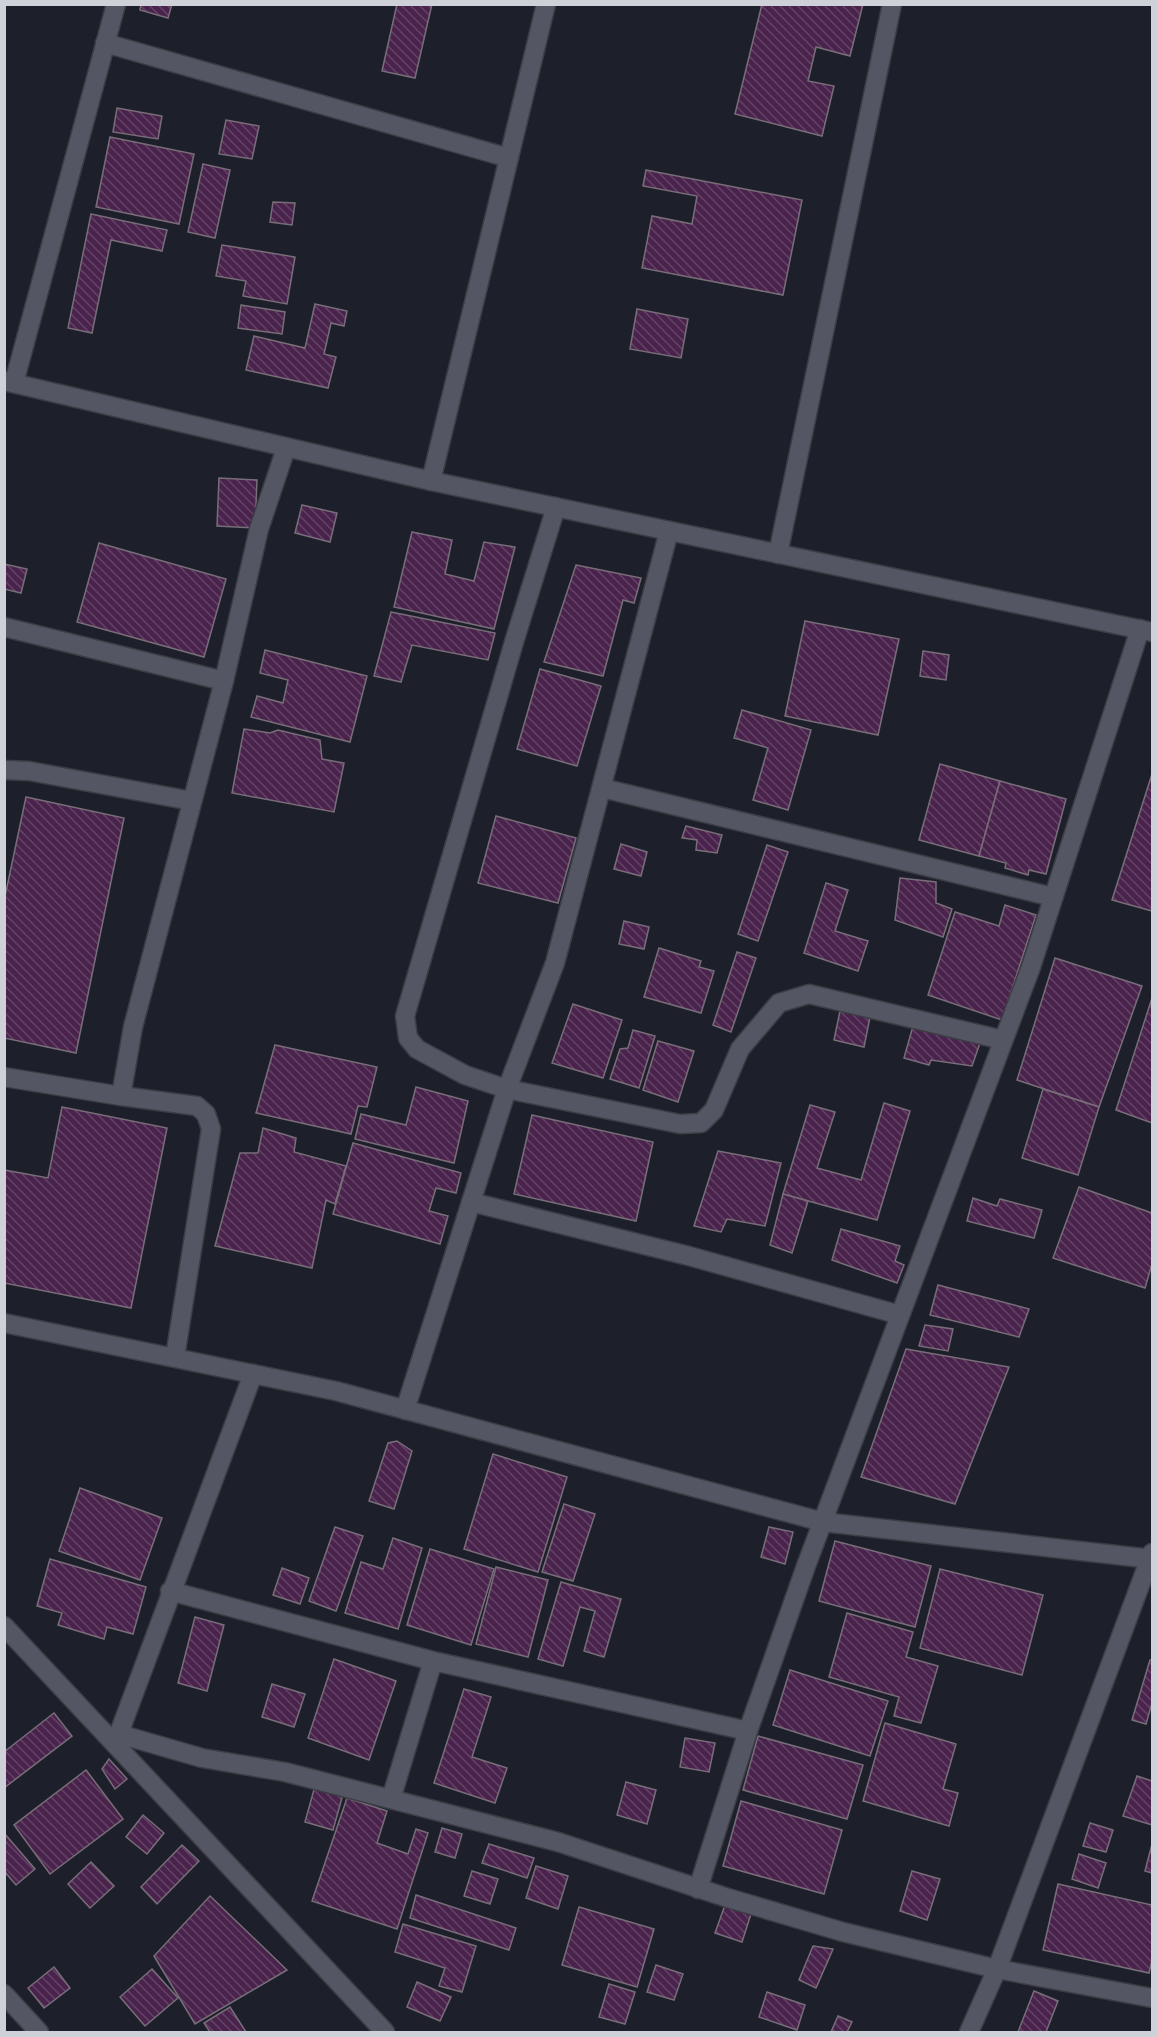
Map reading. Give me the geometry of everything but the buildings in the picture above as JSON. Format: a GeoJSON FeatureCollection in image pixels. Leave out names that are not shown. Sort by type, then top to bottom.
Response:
{"type":"FeatureCollection","features":[{"type":"Feature","properties":{"kind":"street"},"geometry":{"type":"LineString","coordinates":[[116,4],[9,382],[431,481],[1146,631],[1030,967],[747,1731],[698,1888]]}},
{"type":"Feature","properties":{"kind":"street"},"geometry":{"type":"LineString","coordinates":[[431,481],[546,4]]}},
{"type":"Feature","properties":{"kind":"street"},"geometry":{"type":"LineString","coordinates":[[778,554],[892,4]]}},
{"type":"Feature","properties":{"kind":"street"},"geometry":{"type":"LineString","coordinates":[[105,43],[509,158]]}},
{"type":"Feature","properties":{"kind":"street"},"geometry":{"type":"LineString","coordinates":[[121,1096],[136,1016],[224,681],[259,529],[286,448]]}},
{"type":"Feature","properties":{"kind":"street"},"geometry":{"type":"LineString","coordinates":[[556,507],[514,642],[405,1016],[408,1038],[417,1049],[465,1075],[507,1089],[680,1124],[701,1123],[714,1110],[740,1049],[779,1003],[809,994],[1003,1041]]}},
{"type":"Feature","properties":{"kind":"street"},"geometry":{"type":"LineString","coordinates":[[405,1410],[507,1089],[555,963],[669,531]]}},
{"type":"Feature","properties":{"kind":"street"},"geometry":{"type":"LineString","coordinates":[[4,627],[224,681]]}},
{"type":"Feature","properties":{"kind":"street"},"geometry":{"type":"LineString","coordinates":[[4,770],[29,771],[192,801]]}},
{"type":"Feature","properties":{"kind":"street"},"geometry":{"type":"LineString","coordinates":[[602,788],[1053,897]]}},
{"type":"Feature","properties":{"kind":"street"},"geometry":{"type":"LineString","coordinates":[[4,1077],[196,1106],[207,1114],[211,1129],[175,1357]]}},
{"type":"Feature","properties":{"kind":"street"},"geometry":{"type":"LineString","coordinates":[[471,1202],[689,1256],[900,1315]]}},
{"type":"Feature","properties":{"kind":"street"},"geometry":{"type":"LineString","coordinates":[[4,1323],[336,1391],[823,1522],[1152,1557],[997,1969],[969,2032]]}},
{"type":"Feature","properties":{"kind":"street"},"geometry":{"type":"LineString","coordinates":[[117,1739],[170,1591],[253,1374]]}},
{"type":"Feature","properties":{"kind":"street"},"geometry":{"type":"LineString","coordinates":[[170,1591],[433,1662],[747,1731]]}},
{"type":"Feature","properties":{"kind":"street"},"geometry":{"type":"LineString","coordinates":[[4,1626],[117,1739],[385,2032]]}},
{"type":"Feature","properties":{"kind":"street"},"geometry":{"type":"LineString","coordinates":[[391,1799],[433,1662]]}},
{"type":"Feature","properties":{"kind":"street"},"geometry":{"type":"LineString","coordinates":[[117,1739],[202,1758],[285,1772],[558,1842],[843,1932],[997,1969],[1152,1998]]}},
{"type":"Feature","properties":{"kind":"street"},"geometry":{"type":"LineString","coordinates":[[4,1994],[39,2032]]}}]}
